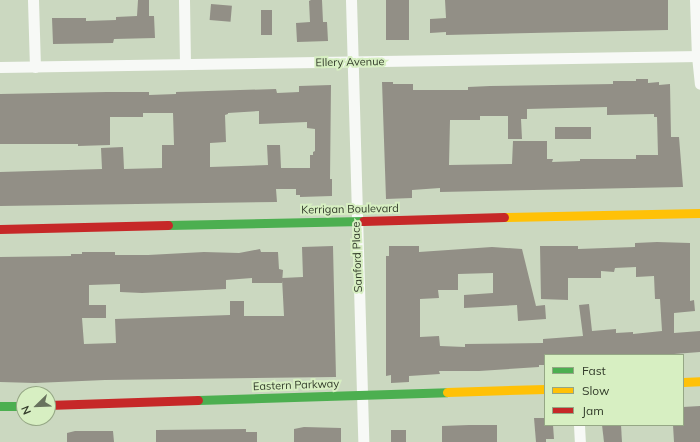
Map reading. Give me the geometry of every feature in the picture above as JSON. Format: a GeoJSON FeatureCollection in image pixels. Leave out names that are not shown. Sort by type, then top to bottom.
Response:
{"type":"FeatureCollection","features":[{"type":"Feature","properties":{"kind":"street"},"geometry":{"type":"LineString","coordinates":[[33,0],[35,67]]}},
{"type":"Feature","properties":{"kind":"street"},"geometry":{"type":"LineString","coordinates":[[184,0],[185,64]]}},
{"type":"Feature","properties":{"kind":"street","name":"Sanford Place"},"geometry":{"type":"LineString","coordinates":[[351,0],[363,442]]}},
{"type":"Feature","properties":{"kind":"street"},"geometry":{"type":"LineString","coordinates":[[695,0],[700,84]]}},
{"type":"Feature","properties":{"kind":"street","name":"Ellery Avenue"},"geometry":{"type":"LineString","coordinates":[[0,67],[698,56]]}},
{"type":"Feature","properties":{"kind":"street","name":"Kerrigan Boulevard"},"geometry":{"type":"LineString","coordinates":[[0,229],[700,213]]}},
{"type":"Feature","properties":{"kind":"street"},"geometry":{"type":"LineString","coordinates":[[684,382],[700,381]]}},
{"type":"Feature","properties":{"kind":"street","name":"Eastern Parkway"},"geometry":{"type":"LineString","coordinates":[[56,405],[544,389]]}},
{"type":"Feature","properties":{"kind":"street"},"geometry":{"type":"LineString","coordinates":[[0,406],[16,406]]}},
{"type":"Feature","properties":{"kind":"street"},"geometry":{"type":"LineString","coordinates":[[579,426],[580,442]]}},
{"type":"Feature","properties":{"kind":"building"},"geometry":{"type":"Polygon","coordinates":[[[138,0],[149,0],[149,16],[154,16],[155,38],[114,39],[113,43],[53,44],[52,18],[86,18],[86,21],[116,20],[116,17],[137,16],[138,0]]]}},
{"type":"Feature","properties":{"kind":"building"},"geometry":{"type":"Polygon","coordinates":[[[322,0],[323,22],[327,22],[328,41],[297,42],[296,23],[310,22],[309,1],[322,0]]]}},
{"type":"Feature","properties":{"kind":"building"},"geometry":{"type":"Polygon","coordinates":[[[386,0],[409,0],[409,40],[386,40],[386,0]]]}},
{"type":"Feature","properties":{"kind":"building"},"geometry":{"type":"Polygon","coordinates":[[[445,0],[668,0],[668,30],[446,35],[446,32],[430,33],[430,19],[446,18],[445,0]]]}},
{"type":"Feature","properties":{"kind":"building"},"geometry":{"type":"Polygon","coordinates":[[[211,4],[232,6],[231,22],[210,20],[211,4]]]}},
{"type":"Feature","properties":{"kind":"building"},"geometry":{"type":"Polygon","coordinates":[[[261,10],[272,10],[272,35],[261,35],[261,10]]]}},
{"type":"Feature","properties":{"kind":"building"},"geometry":{"type":"Polygon","coordinates":[[[636,79],[648,79],[648,83],[659,82],[659,85],[670,84],[671,137],[679,137],[683,187],[440,192],[440,188],[412,190],[412,198],[386,199],[382,82],[393,82],[393,84],[413,84],[413,90],[468,90],[468,87],[613,84],[613,81],[636,81],[636,79]],[[607,107],[527,109],[527,119],[521,119],[522,139],[508,139],[508,116],[480,116],[480,120],[450,120],[449,165],[512,164],[513,141],[547,141],[547,159],[553,159],[552,162],[580,161],[580,159],[636,159],[636,155],[658,155],[657,117],[654,117],[654,114],[607,115],[607,107]]]}},
{"type":"Feature","properties":{"kind":"building"},"geometry":{"type":"Polygon","coordinates":[[[331,85],[330,179],[332,179],[332,196],[300,197],[300,195],[296,195],[296,189],[276,189],[277,202],[0,206],[0,172],[102,169],[101,148],[123,147],[124,169],[162,168],[162,145],[174,145],[173,113],[143,113],[143,117],[110,117],[110,145],[78,146],[78,144],[0,144],[0,94],[149,92],[149,95],[176,94],[176,92],[276,89],[277,93],[299,92],[299,86],[331,85]],[[259,111],[228,113],[225,115],[226,142],[210,143],[210,167],[268,165],[267,145],[280,145],[281,168],[310,168],[310,155],[313,155],[313,152],[315,151],[315,129],[307,128],[307,122],[259,124],[259,111]]]}},
{"type":"Feature","properties":{"kind":"building"},"geometry":{"type":"Polygon","coordinates":[[[555,127],[591,127],[591,139],[555,139],[555,127]]]}},
{"type":"Feature","properties":{"kind":"building"},"geometry":{"type":"Polygon","coordinates":[[[635,243],[690,243],[690,301],[694,300],[695,311],[674,313],[674,333],[700,331],[700,352],[674,354],[544,354],[544,365],[539,365],[539,367],[479,371],[439,371],[440,374],[409,376],[409,382],[391,383],[391,375],[386,376],[386,256],[389,256],[389,246],[419,246],[419,252],[492,247],[522,249],[536,306],[545,305],[546,319],[518,321],[517,305],[464,308],[464,295],[493,293],[493,273],[458,274],[458,290],[438,290],[439,298],[420,299],[420,337],[439,336],[440,346],[465,347],[465,344],[543,343],[543,339],[583,336],[579,305],[589,304],[592,331],[616,329],[616,333],[633,332],[633,334],[662,331],[660,299],[655,299],[654,276],[636,277],[636,267],[615,268],[614,272],[601,271],[601,278],[568,278],[568,300],[541,299],[540,246],[578,246],[578,249],[635,247],[635,243]]]}},
{"type":"Feature","properties":{"kind":"building"},"geometry":{"type":"Polygon","coordinates":[[[333,246],[336,377],[105,380],[35,383],[0,382],[0,257],[71,256],[71,254],[82,254],[82,252],[115,252],[115,255],[204,252],[239,253],[260,249],[261,252],[278,252],[279,269],[283,270],[282,278],[303,277],[302,247],[333,246]],[[252,278],[226,280],[226,289],[142,293],[120,292],[120,284],[89,285],[89,305],[106,305],[106,318],[82,318],[84,344],[116,343],[115,319],[230,315],[230,301],[244,301],[244,316],[284,316],[282,281],[282,283],[252,283],[252,278]]]}},
{"type":"Feature","properties":{"kind":"building"},"geometry":{"type":"Polygon","coordinates":[[[700,406],[700,442],[674,442],[673,426],[684,426],[684,407],[700,406]]]}},
{"type":"Feature","properties":{"kind":"building"},"geometry":{"type":"Polygon","coordinates":[[[534,418],[544,418],[544,426],[553,426],[554,439],[546,439],[546,442],[536,442],[534,418]]]}},
{"type":"Feature","properties":{"kind":"building"},"geometry":{"type":"Polygon","coordinates":[[[497,425],[497,442],[442,442],[442,426],[497,425]]]}},
{"type":"Feature","properties":{"kind":"building"},"geometry":{"type":"Polygon","coordinates":[[[602,426],[621,426],[622,442],[604,442],[602,426]]]}},
{"type":"Feature","properties":{"kind":"building"},"geometry":{"type":"Polygon","coordinates":[[[304,427],[341,428],[341,442],[294,442],[294,429],[304,427]]]}},
{"type":"Feature","properties":{"kind":"building"},"geometry":{"type":"Polygon","coordinates":[[[246,429],[246,432],[257,432],[257,442],[156,442],[156,430],[246,429]]]}},
{"type":"Feature","properties":{"kind":"building"},"geometry":{"type":"Polygon","coordinates":[[[391,430],[406,430],[406,442],[391,442],[391,430]]]}},
{"type":"Feature","properties":{"kind":"building"},"geometry":{"type":"Polygon","coordinates":[[[75,431],[113,431],[114,442],[67,442],[67,433],[75,431]]]}},
{"type":"Feature","properties":{"kind":"traffic: fast"},"geometry":{"type":"LineString","coordinates":[[168,225],[363,221]]}},
{"type":"Feature","properties":{"kind":"traffic: fast"},"geometry":{"type":"LineString","coordinates":[[198,400],[447,392]]}},
{"type":"Feature","properties":{"kind":"traffic: fast"},"geometry":{"type":"LineString","coordinates":[[0,406],[16,406]]}},
{"type":"Feature","properties":{"kind":"traffic: slow"},"geometry":{"type":"LineString","coordinates":[[504,217],[700,213]]}},
{"type":"Feature","properties":{"kind":"traffic: slow"},"geometry":{"type":"LineString","coordinates":[[684,382],[700,381]]}},
{"type":"Feature","properties":{"kind":"traffic: slow"},"geometry":{"type":"LineString","coordinates":[[447,392],[544,389]]}},
{"type":"Feature","properties":{"kind":"traffic: jam"},"geometry":{"type":"LineString","coordinates":[[363,221],[504,217]]}},
{"type":"Feature","properties":{"kind":"traffic: jam"},"geometry":{"type":"LineString","coordinates":[[0,229],[168,225]]}},
{"type":"Feature","properties":{"kind":"traffic: jam"},"geometry":{"type":"LineString","coordinates":[[56,405],[198,400]]}}]}
